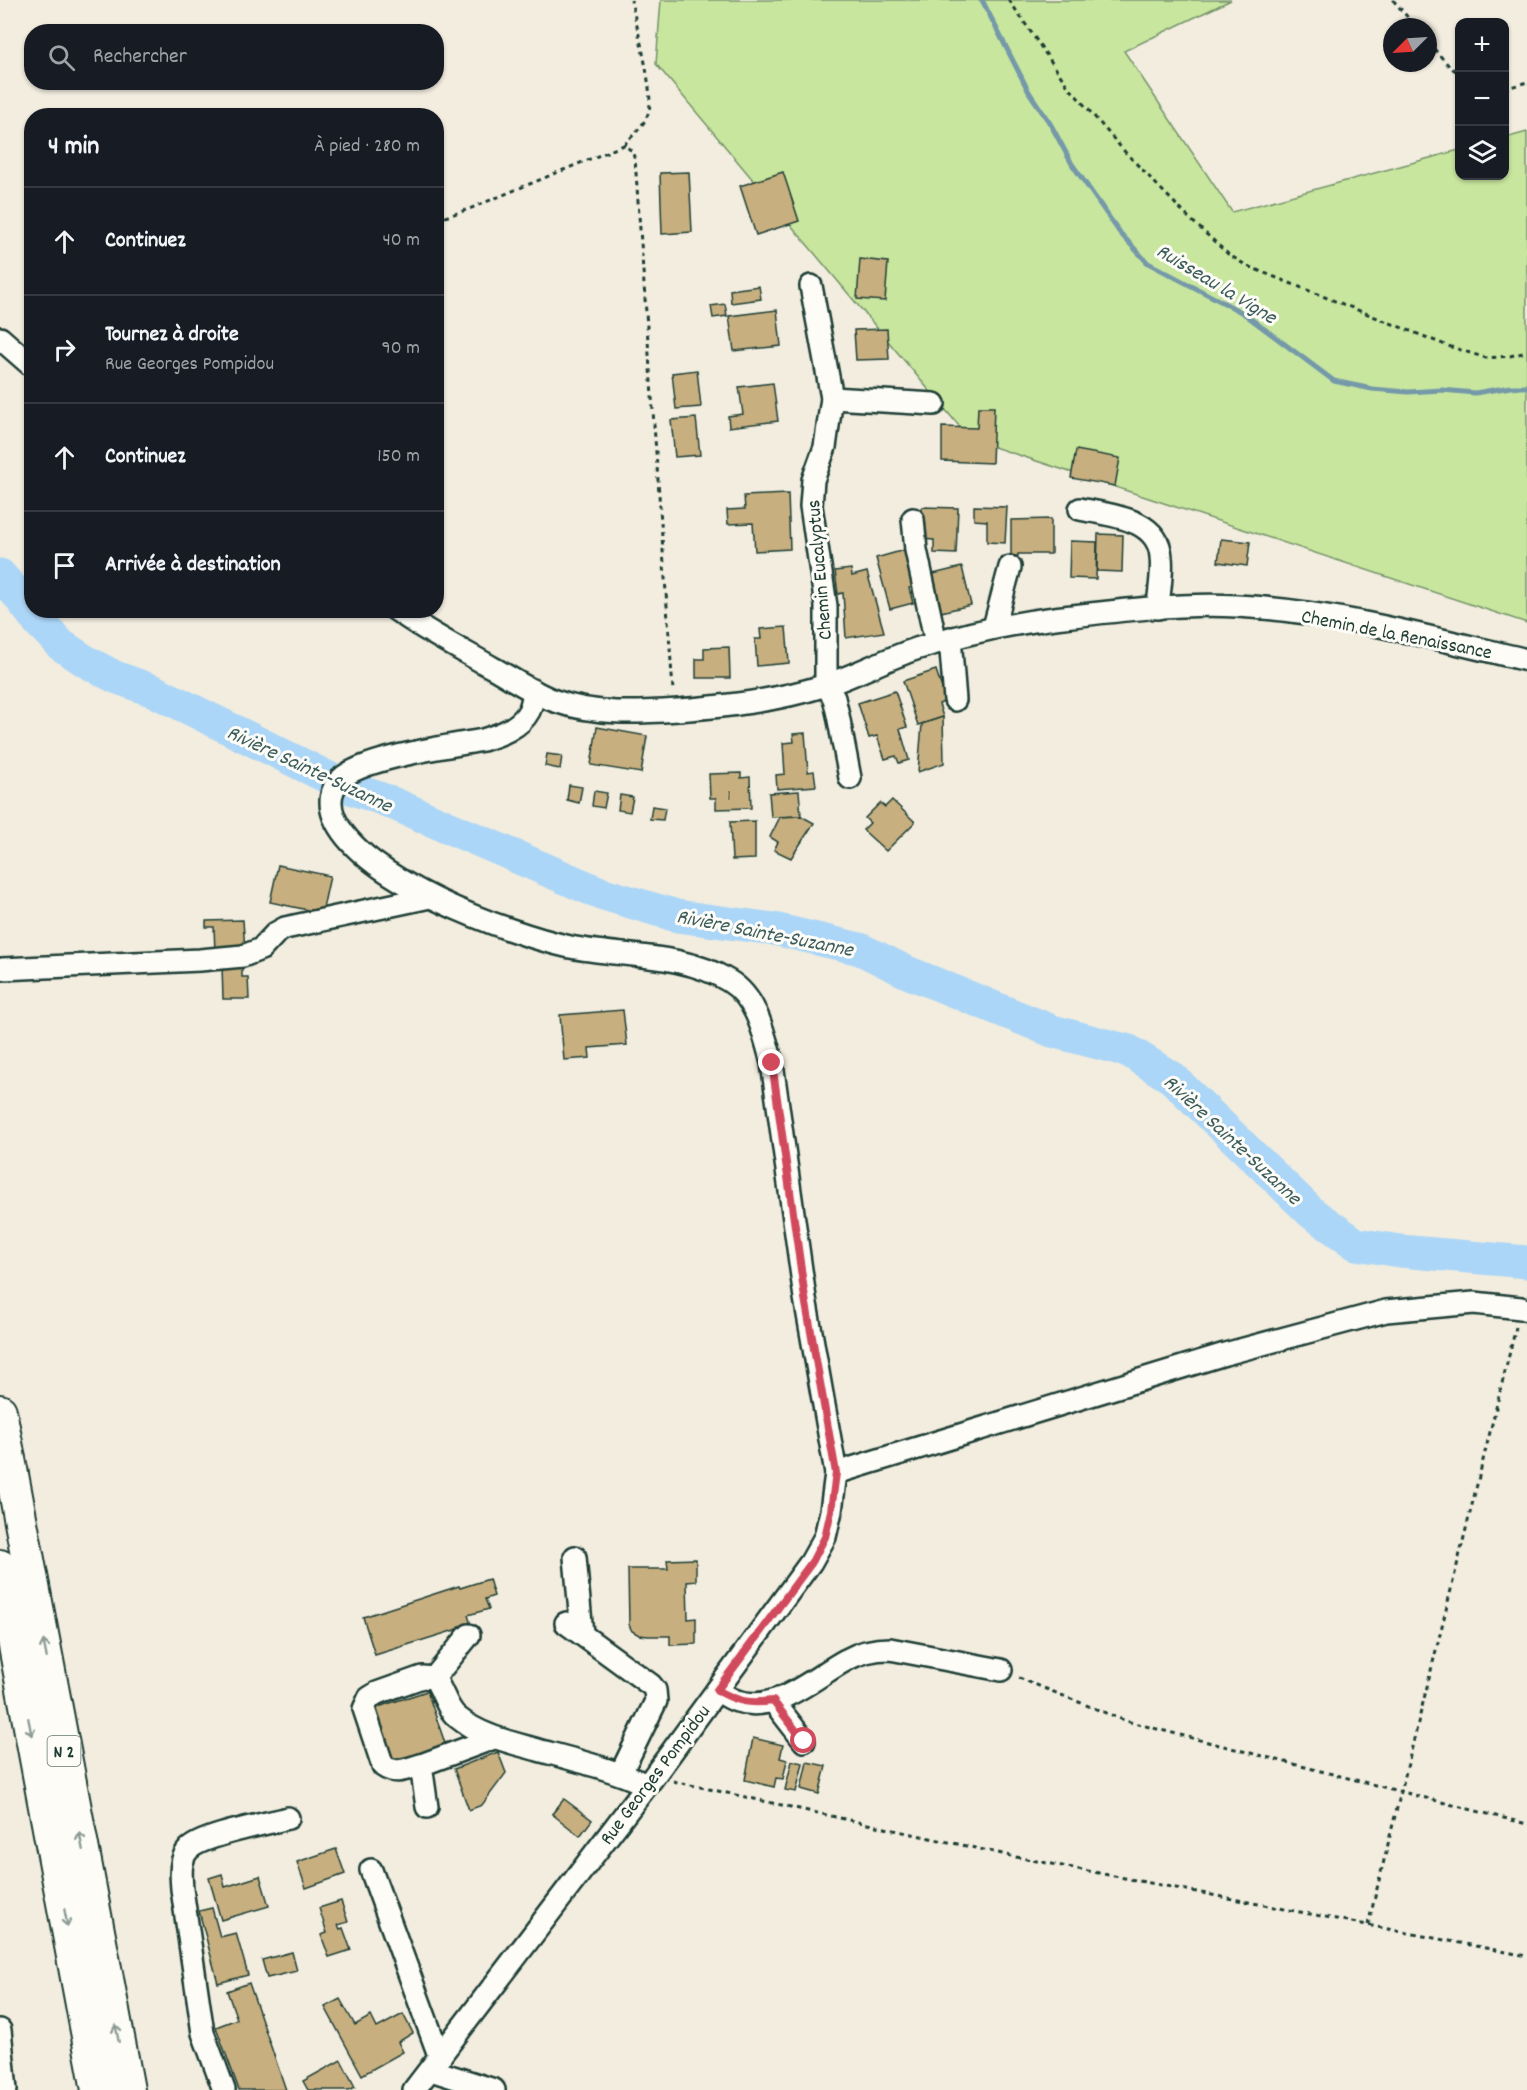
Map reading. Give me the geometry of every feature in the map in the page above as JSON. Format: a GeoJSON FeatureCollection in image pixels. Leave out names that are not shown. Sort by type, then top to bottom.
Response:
{"type":"FeatureCollection","features":[{"type":"Feature","properties":{"kind":"highway","name":"N 2"},"geometry":{"type":"LineString","coordinates":[[0,1411],[128,2090]]}},
{"type":"Feature","properties":{"kind":"highway","name":"N 2"},"geometry":{"type":"LineString","coordinates":[[0,1566],[98,2090]]}},
{"type":"Feature","properties":{"kind":"street","name":"Chemin Eucalyptus"},"geometry":{"type":"LineString","coordinates":[[812,286],[832,398],[825,447],[810,493],[811,506],[826,606],[826,685],[834,698],[850,778]]}},
{"type":"Feature","properties":{"kind":"street"},"geometry":{"type":"LineString","coordinates":[[0,338],[24,359]]}},
{"type":"Feature","properties":{"kind":"street"},"geometry":{"type":"LineString","coordinates":[[832,398],[934,404]]}},
{"type":"Feature","properties":{"kind":"street"},"geometry":{"type":"LineString","coordinates":[[1080,509],[1124,518],[1149,531],[1162,555],[1158,608]]}},
{"type":"Feature","properties":{"kind":"street"},"geometry":{"type":"LineString","coordinates":[[913,519],[916,550],[943,641],[955,700]]}},
{"type":"Feature","properties":{"kind":"street"},"geometry":{"type":"LineString","coordinates":[[994,627],[1010,567]]}},
{"type":"Feature","properties":{"kind":"street","name":"Chemin de la Renaissance"},"geometry":{"type":"LineString","coordinates":[[407,618],[534,692],[555,701],[616,713],[733,706],[789,696],[826,685],[913,650],[994,627],[1055,618],[1158,608],[1236,606],[1346,620],[1527,660]]}},
{"type":"Feature","properties":{"kind":"street","name":"Rue Georges Pompidou"},"geometry":{"type":"LineString","coordinates":[[414,2090],[650,1780],[812,1562],[825,1537],[836,1473],[805,1298],[772,1063],[761,1025],[748,999],[729,981],[700,968],[661,959],[572,947],[515,933],[445,905],[392,875],[351,844],[334,819],[331,792],[340,779],[357,768],[390,758],[483,740],[497,735],[522,720],[529,711],[534,692]]}},
{"type":"Feature","properties":{"kind":"street"},"geometry":{"type":"LineString","coordinates":[[2,969],[243,956],[261,949],[276,933],[285,928],[430,897]]}},
{"type":"Feature","properties":{"kind":"street"},"geometry":{"type":"LineString","coordinates":[[836,1473],[1225,1354],[1386,1311],[1474,1303],[1524,1309]]}},
{"type":"Feature","properties":{"kind":"street"},"geometry":{"type":"LineString","coordinates":[[575,1557],[574,1629],[655,1690],[656,1701],[621,1773]]}},
{"type":"Feature","properties":{"kind":"street"},"geometry":{"type":"LineString","coordinates":[[434,1678],[469,1635]]}},
{"type":"Feature","properties":{"kind":"street"},"geometry":{"type":"LineString","coordinates":[[717,1690],[738,1701],[755,1703],[773,1701],[845,1660],[861,1653],[890,1649],[1001,1670]]}},
{"type":"Feature","properties":{"kind":"street"},"geometry":{"type":"LineString","coordinates":[[494,1738],[421,1765],[400,1771],[390,1771],[383,1766],[364,1709],[369,1698],[377,1693],[422,1677],[434,1678],[441,1687],[451,1710],[458,1718],[494,1738],[650,1780]]}},
{"type":"Feature","properties":{"kind":"street"},"geometry":{"type":"LineString","coordinates":[[773,1701],[804,1741]]}},
{"type":"Feature","properties":{"kind":"street"},"geometry":{"type":"LineString","coordinates":[[421,1765],[427,1807]]}},
{"type":"Feature","properties":{"kind":"street"},"geometry":{"type":"LineString","coordinates":[[224,2090],[203,2033],[182,1889],[181,1866],[188,1850],[202,1840],[288,1818]]}},
{"type":"Feature","properties":{"kind":"street"},"geometry":{"type":"LineString","coordinates":[[371,1870],[435,2064],[494,2090]]}},
{"type":"Feature","properties":{"kind":"street"},"geometry":{"type":"LineString","coordinates":[[0,2030],[6,2090]]}},
{"type":"Feature","properties":{"kind":"path"},"geometry":{"type":"LineString","coordinates":[[444,217],[624,144],[641,127],[649,112],[650,95],[631,0]]}},
{"type":"Feature","properties":{"kind":"path"},"geometry":{"type":"LineString","coordinates":[[1009,0],[1067,85],[1125,152],[1190,219],[1228,254],[1247,266],[1448,346],[1485,358],[1527,352]]}},
{"type":"Feature","properties":{"kind":"path"},"geometry":{"type":"LineString","coordinates":[[1393,0],[1408,18]]}},
{"type":"Feature","properties":{"kind":"path"},"geometry":{"type":"LineString","coordinates":[[1437,52],[1457,72]]}},
{"type":"Feature","properties":{"kind":"path"},"geometry":{"type":"LineString","coordinates":[[1509,88],[1527,82]]}},
{"type":"Feature","properties":{"kind":"path"},"geometry":{"type":"LineString","coordinates":[[624,144],[632,151],[635,159],[674,710]]}},
{"type":"Feature","properties":{"kind":"path"},"geometry":{"type":"LineString","coordinates":[[1368,1925],[1524,1309]]}},
{"type":"Feature","properties":{"kind":"path"},"geometry":{"type":"LineString","coordinates":[[1001,1670],[1126,1721],[1527,1824]]}},
{"type":"Feature","properties":{"kind":"path"},"geometry":{"type":"LineString","coordinates":[[650,1780],[1016,1857],[1527,1956]]}},
{"type":"Feature","properties":{"kind":"green space"},"geometry":{"type":"Polygon","coordinates":[[[661,0],[1231,0],[1124,51],[1232,212],[1455,151],[1455,180],[1509,180],[1509,137],[1527,132],[1527,623],[970,439],[656,64],[661,0]]]}},
{"type":"Feature","properties":{"kind":"building"},"geometry":{"type":"Polygon","coordinates":[[[689,172],[692,232],[662,234],[660,173],[689,172]]]}},
{"type":"Feature","properties":{"kind":"building"},"geometry":{"type":"Polygon","coordinates":[[[783,172],[799,221],[756,235],[740,186],[783,172]]]}},
{"type":"Feature","properties":{"kind":"building"},"geometry":{"type":"Polygon","coordinates":[[[860,259],[888,262],[885,301],[857,299],[860,259]]]}},
{"type":"Feature","properties":{"kind":"building"},"geometry":{"type":"Polygon","coordinates":[[[759,286],[761,299],[731,303],[730,290],[759,286]]]}},
{"type":"Feature","properties":{"kind":"building"},"geometry":{"type":"Polygon","coordinates":[[[725,304],[727,316],[713,318],[711,306],[725,304]]]}},
{"type":"Feature","properties":{"kind":"building"},"geometry":{"type":"Polygon","coordinates":[[[777,310],[781,346],[734,351],[729,316],[777,310]]]}},
{"type":"Feature","properties":{"kind":"building"},"geometry":{"type":"Polygon","coordinates":[[[887,329],[889,359],[856,360],[854,330],[887,329]]]}},
{"type":"Feature","properties":{"kind":"building"},"geometry":{"type":"Polygon","coordinates":[[[697,370],[701,407],[676,409],[672,373],[697,370]]]}},
{"type":"Feature","properties":{"kind":"building"},"geometry":{"type":"Polygon","coordinates":[[[773,383],[778,421],[729,427],[728,416],[743,414],[739,387],[773,383]]]}},
{"type":"Feature","properties":{"kind":"building"},"geometry":{"type":"Polygon","coordinates":[[[978,407],[994,407],[992,463],[942,461],[942,427],[977,428],[978,407]]]}},
{"type":"Feature","properties":{"kind":"building"},"geometry":{"type":"Polygon","coordinates":[[[696,418],[700,455],[675,457],[671,420],[696,418]]]}},
{"type":"Feature","properties":{"kind":"building"},"geometry":{"type":"Polygon","coordinates":[[[1076,450],[1120,458],[1115,486],[1071,478],[1076,450]]]}},
{"type":"Feature","properties":{"kind":"building"},"geometry":{"type":"Polygon","coordinates":[[[788,494],[790,549],[755,551],[753,523],[728,524],[727,510],[745,509],[744,496],[788,494]]]}},
{"type":"Feature","properties":{"kind":"building"},"geometry":{"type":"Polygon","coordinates":[[[974,506],[1007,507],[1005,543],[987,542],[987,521],[974,520],[974,506]]]}},
{"type":"Feature","properties":{"kind":"building"},"geometry":{"type":"Polygon","coordinates":[[[922,507],[958,508],[956,554],[934,553],[934,540],[921,539],[922,507]]]}},
{"type":"Feature","properties":{"kind":"building"},"geometry":{"type":"Polygon","coordinates":[[[1051,519],[1051,554],[1011,556],[1011,520],[1051,519]]]}},
{"type":"Feature","properties":{"kind":"building"},"geometry":{"type":"Polygon","coordinates":[[[1098,534],[1123,535],[1122,572],[1097,571],[1098,534]]]}},
{"type":"Feature","properties":{"kind":"building"},"geometry":{"type":"Polygon","coordinates":[[[1221,539],[1250,542],[1247,566],[1218,562],[1221,539]]]}},
{"type":"Feature","properties":{"kind":"building"},"geometry":{"type":"Polygon","coordinates":[[[1070,541],[1097,542],[1096,579],[1069,578],[1070,541]]]}},
{"type":"Feature","properties":{"kind":"building"},"geometry":{"type":"Polygon","coordinates":[[[908,549],[918,586],[909,588],[913,603],[890,609],[876,558],[908,549]]]}},
{"type":"Feature","properties":{"kind":"building"},"geometry":{"type":"Polygon","coordinates":[[[962,567],[971,605],[941,612],[940,608],[937,608],[929,575],[962,567]]]}},
{"type":"Feature","properties":{"kind":"building"},"geometry":{"type":"Polygon","coordinates":[[[851,569],[852,576],[867,572],[884,632],[846,638],[843,593],[838,594],[835,571],[851,569]]]}},
{"type":"Feature","properties":{"kind":"building"},"geometry":{"type":"Polygon","coordinates":[[[786,627],[789,663],[757,666],[755,639],[761,639],[760,629],[786,627]]]}},
{"type":"Feature","properties":{"kind":"building"},"geometry":{"type":"Polygon","coordinates":[[[729,647],[730,678],[696,678],[696,659],[704,659],[704,648],[729,647]]]}},
{"type":"Feature","properties":{"kind":"building"},"geometry":{"type":"Polygon","coordinates":[[[936,670],[946,701],[939,704],[943,717],[918,725],[903,681],[936,670]]]}},
{"type":"Feature","properties":{"kind":"building"},"geometry":{"type":"Polygon","coordinates":[[[895,691],[907,727],[900,729],[909,760],[899,763],[896,756],[885,759],[877,736],[869,738],[858,703],[895,691]]]}},
{"type":"Feature","properties":{"kind":"building"},"geometry":{"type":"Polygon","coordinates":[[[943,717],[944,763],[918,772],[922,724],[943,717]]]}},
{"type":"Feature","properties":{"kind":"building"},"geometry":{"type":"Polygon","coordinates":[[[597,727],[647,736],[641,773],[591,765],[597,727]]]}},
{"type":"Feature","properties":{"kind":"building"},"geometry":{"type":"Polygon","coordinates":[[[805,733],[808,772],[814,771],[816,786],[777,789],[776,775],[785,774],[783,743],[794,742],[793,734],[805,733]]]}},
{"type":"Feature","properties":{"kind":"building"},"geometry":{"type":"Polygon","coordinates":[[[547,754],[562,756],[560,769],[545,766],[547,754]]]}},
{"type":"Feature","properties":{"kind":"building"},"geometry":{"type":"Polygon","coordinates":[[[741,773],[741,778],[750,777],[751,808],[716,809],[716,798],[710,798],[709,774],[741,773]]]}},
{"type":"Feature","properties":{"kind":"building"},"geometry":{"type":"Polygon","coordinates":[[[569,785],[582,787],[579,803],[567,800],[569,785]]]}},
{"type":"Feature","properties":{"kind":"building"},"geometry":{"type":"Polygon","coordinates":[[[594,791],[607,793],[604,808],[592,806],[594,791]]]}},
{"type":"Feature","properties":{"kind":"building"},"geometry":{"type":"Polygon","coordinates":[[[799,791],[801,816],[771,817],[769,793],[799,791]]]}},
{"type":"Feature","properties":{"kind":"building"},"geometry":{"type":"Polygon","coordinates":[[[620,795],[633,797],[630,812],[618,810],[620,795]]]}},
{"type":"Feature","properties":{"kind":"building"},"geometry":{"type":"Polygon","coordinates":[[[892,800],[915,822],[886,851],[863,830],[870,823],[865,818],[880,803],[885,807],[892,800]]]}},
{"type":"Feature","properties":{"kind":"building"},"geometry":{"type":"Polygon","coordinates":[[[652,806],[665,808],[663,820],[650,819],[652,806]]]}},
{"type":"Feature","properties":{"kind":"building"},"geometry":{"type":"Polygon","coordinates":[[[801,816],[814,823],[791,858],[774,850],[778,842],[770,837],[780,817],[801,816]]]}},
{"type":"Feature","properties":{"kind":"building"},"geometry":{"type":"Polygon","coordinates":[[[755,821],[755,859],[732,860],[730,822],[755,821]]]}},
{"type":"Feature","properties":{"kind":"building"},"geometry":{"type":"Polygon","coordinates":[[[278,865],[330,876],[322,913],[270,902],[278,865]]]}},
{"type":"Feature","properties":{"kind":"building"},"geometry":{"type":"Polygon","coordinates":[[[243,920],[245,951],[215,952],[214,927],[206,927],[206,921],[243,920]]]}},
{"type":"Feature","properties":{"kind":"building"},"geometry":{"type":"Polygon","coordinates":[[[242,965],[242,977],[248,977],[249,999],[223,999],[222,966],[242,965]]]}},
{"type":"Feature","properties":{"kind":"building"},"geometry":{"type":"Polygon","coordinates":[[[623,1010],[627,1045],[589,1048],[590,1058],[564,1060],[560,1015],[623,1010]]]}},
{"type":"Feature","properties":{"kind":"building"},"geometry":{"type":"Polygon","coordinates":[[[696,1559],[696,1581],[687,1582],[688,1619],[696,1618],[696,1644],[670,1645],[670,1636],[639,1635],[632,1631],[629,1625],[628,1569],[668,1569],[667,1560],[696,1559]]]}},
{"type":"Feature","properties":{"kind":"building"},"geometry":{"type":"Polygon","coordinates":[[[489,1579],[494,1596],[485,1599],[489,1609],[468,1615],[471,1625],[375,1655],[363,1617],[459,1586],[460,1588],[489,1579]]]}},
{"type":"Feature","properties":{"kind":"building"},"geometry":{"type":"Polygon","coordinates":[[[427,1691],[446,1746],[394,1763],[375,1708],[427,1691]]]}},
{"type":"Feature","properties":{"kind":"building"},"geometry":{"type":"Polygon","coordinates":[[[753,1738],[783,1745],[780,1758],[787,1760],[783,1779],[776,1778],[774,1787],[745,1780],[753,1738]]]}},
{"type":"Feature","properties":{"kind":"building"},"geometry":{"type":"Polygon","coordinates":[[[498,1752],[506,1773],[482,1805],[469,1810],[454,1769],[498,1752]]]}},
{"type":"Feature","properties":{"kind":"building"},"geometry":{"type":"Polygon","coordinates":[[[792,1761],[803,1763],[796,1792],[785,1790],[792,1761]]]}},
{"type":"Feature","properties":{"kind":"building"},"geometry":{"type":"Polygon","coordinates":[[[807,1762],[826,1766],[819,1794],[801,1789],[807,1762]]]}},
{"type":"Feature","properties":{"kind":"building"},"geometry":{"type":"Polygon","coordinates":[[[564,1799],[592,1820],[580,1836],[552,1814],[564,1799]]]}},
{"type":"Feature","properties":{"kind":"building"},"geometry":{"type":"Polygon","coordinates":[[[336,1849],[345,1874],[306,1888],[297,1862],[336,1849]]]}},
{"type":"Feature","properties":{"kind":"building"},"geometry":{"type":"Polygon","coordinates":[[[222,1874],[225,1887],[260,1876],[269,1906],[221,1920],[209,1878],[222,1874]]]}},
{"type":"Feature","properties":{"kind":"building"},"geometry":{"type":"Polygon","coordinates":[[[341,1901],[348,1922],[338,1925],[340,1929],[343,1928],[351,1950],[329,1957],[321,1935],[327,1933],[319,1908],[341,1901]]]}},
{"type":"Feature","properties":{"kind":"building"},"geometry":{"type":"Polygon","coordinates":[[[212,1908],[220,1937],[236,1933],[248,1975],[218,1983],[199,1911],[212,1908]]]}},
{"type":"Feature","properties":{"kind":"building"},"geometry":{"type":"Polygon","coordinates":[[[292,1952],[297,1971],[267,1978],[262,1960],[292,1952]]]}},
{"type":"Feature","properties":{"kind":"building"},"geometry":{"type":"Polygon","coordinates":[[[249,1983],[286,2090],[239,2090],[216,2027],[237,2019],[227,1991],[249,1983]]]}},
{"type":"Feature","properties":{"kind":"building"},"geometry":{"type":"Polygon","coordinates":[[[340,1999],[355,2025],[371,2016],[377,2028],[403,2014],[413,2033],[398,2042],[403,2052],[362,2075],[325,2007],[340,1999]]]}},
{"type":"Feature","properties":{"kind":"building"},"geometry":{"type":"Polygon","coordinates":[[[341,2060],[355,2087],[349,2090],[308,2090],[303,2081],[341,2060]]]}},
{"type":"Feature","properties":{"kind":"waterway","name":"Ruisseau la Vigne"},"geometry":{"type":"LineString","coordinates":[[982,0],[1029,92],[1051,125],[1072,164],[1120,233],[1148,263],[1243,313],[1334,381],[1372,389],[1408,392],[1442,390],[1475,393],[1511,387],[1527,387]]}},
{"type":"Feature","properties":{"kind":"waterway","name":"Rivière Sainte-Suzanne"},"geometry":{"type":"LineString","coordinates":[[0,575],[24,603]]}},
{"type":"Feature","properties":{"kind":"waterway","name":"Rivière Sainte-Suzanne"},"geometry":{"type":"LineString","coordinates":[[35,618],[61,645],[115,677],[154,691],[347,787],[385,800],[600,893],[677,916],[774,929],[860,949],[907,972],[1052,1031],[1129,1051],[1172,1078],[1312,1213],[1356,1244],[1400,1251],[1527,1262]]}},
{"type":"Feature","properties":{"kind":"route"},"geometry":{"type":"LineString","coordinates":[[772,1063],[805,1298],[836,1473],[825,1537],[812,1562],[717,1690],[738,1701],[755,1703],[773,1701],[804,1741]]}}]}
